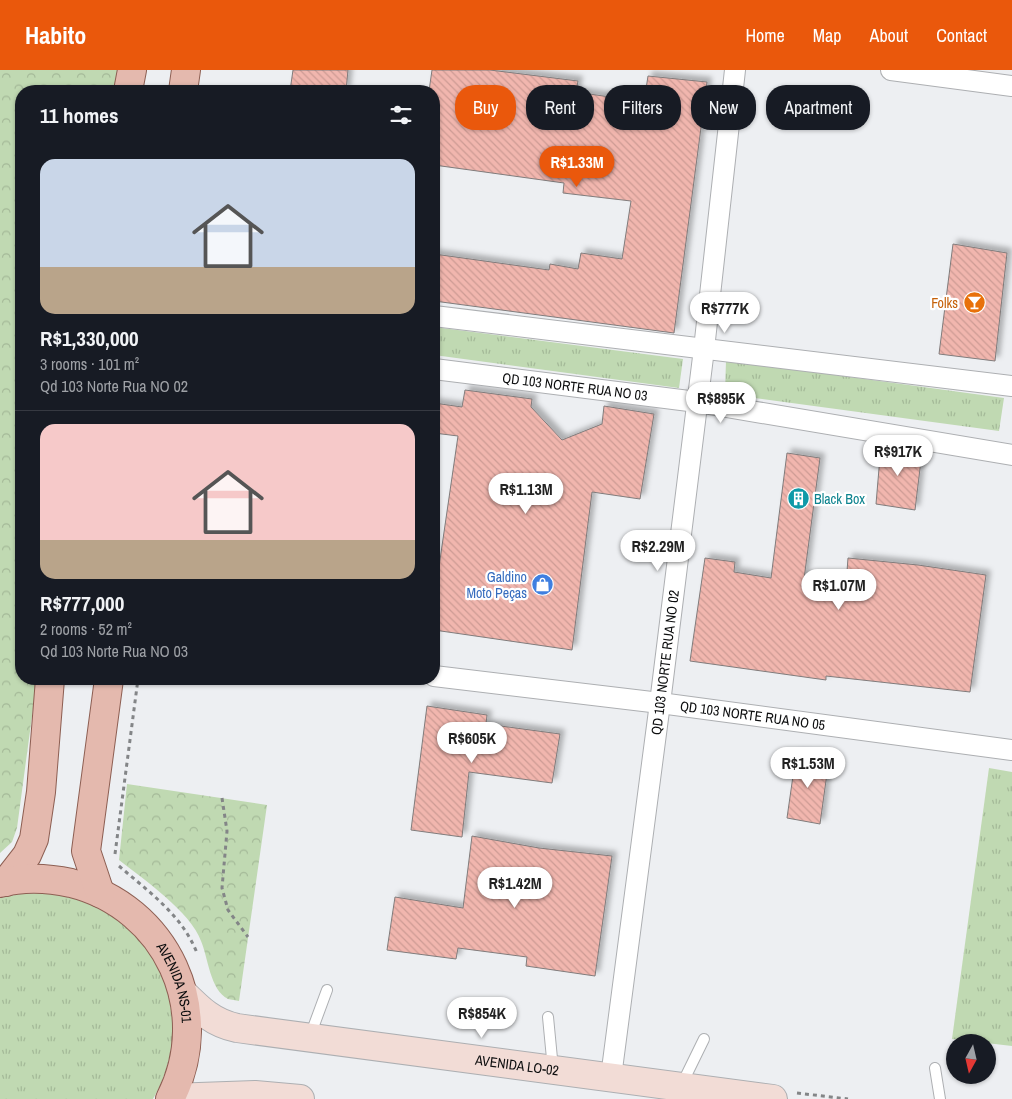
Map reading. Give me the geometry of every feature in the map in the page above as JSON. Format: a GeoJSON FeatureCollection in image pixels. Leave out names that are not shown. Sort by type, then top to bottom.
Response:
{"type":"FeatureCollection","features":[{"type":"Feature","properties":{"kind":"main road"},"geometry":{"type":"LineString","coordinates":[[129,85],[132,70]]}},
{"type":"Feature","properties":{"kind":"main road"},"geometry":{"type":"LineString","coordinates":[[184,85],[186,70]]}},
{"type":"Feature","properties":{"kind":"main road","name":"AVENIDA NS-01"},"geometry":{"type":"LineString","coordinates":[[3,883],[23,862],[34,839],[41,792],[50,685]]}},
{"type":"Feature","properties":{"kind":"main road"},"geometry":{"type":"LineString","coordinates":[[100,893],[86,851],[108,685]]}},
{"type":"Feature","properties":{"kind":"main road","name":"AVENIDA NS-01"},"geometry":{"type":"LineString","coordinates":[[3,883],[24,879],[48,879],[78,885],[100,893],[126,909],[149,929],[167,954],[175,970],[183,992],[187,1016],[187,1046],[180,1076],[171,1098]]}},
{"type":"Feature","properties":{"kind":"street","name":"QD 103 NORTE RUA NO 02"},"geometry":{"type":"LineString","coordinates":[[610,1077],[660,703],[704,350],[735,70]]}},
{"type":"Feature","properties":{"kind":"street"},"geometry":{"type":"LineString","coordinates":[[891,70],[1012,86]]}},
{"type":"Feature","properties":{"kind":"street"},"geometry":{"type":"LineString","coordinates":[[440,317],[1012,386]]}},
{"type":"Feature","properties":{"kind":"street","name":"QD 103 NORTE RUA NO 03"},"geometry":{"type":"LineString","coordinates":[[440,370],[697,402],[1012,455]]}},
{"type":"Feature","properties":{"kind":"street","name":"QD 103 NORTE RUA NO 05"},"geometry":{"type":"LineString","coordinates":[[440,677],[660,703],[1012,750]]}},
{"type":"Feature","properties":{"kind":"street","name":"AVENIDA LO-02"},"geometry":{"type":"LineString","coordinates":[[183,992],[208,1016],[223,1024],[237,1028],[773,1099]]}},
{"type":"Feature","properties":{"kind":"street"},"geometry":{"type":"LineString","coordinates":[[171,1098],[255,1095],[300,1099]]}},
{"type":"Feature","properties":{"kind":"lane"},"geometry":{"type":"LineString","coordinates":[[310,1037],[327,990]]}},
{"type":"Feature","properties":{"kind":"lane"},"geometry":{"type":"LineString","coordinates":[[548,1017],[553,1070]]}},
{"type":"Feature","properties":{"kind":"lane"},"geometry":{"type":"LineString","coordinates":[[681,1087],[704,1039]]}},
{"type":"Feature","properties":{"kind":"lane"},"geometry":{"type":"LineString","coordinates":[[935,1068],[940,1099]]}},
{"type":"Feature","properties":{"kind":"path"},"geometry":{"type":"LineString","coordinates":[[114,859],[137,685]]}},
{"type":"Feature","properties":{"kind":"path"},"geometry":{"type":"LineString","coordinates":[[222,798],[226,831],[222,888],[228,910],[248,937]]}},
{"type":"Feature","properties":{"kind":"path"},"geometry":{"type":"LineString","coordinates":[[116,864],[170,910],[192,942],[199,958]]}},
{"type":"Feature","properties":{"kind":"green space"},"geometry":{"type":"Polygon","coordinates":[[[0,70],[118,70],[116,85],[15,85],[15,685],[36,685],[17,828],[12,842],[0,853],[0,70]]]}},
{"type":"Feature","properties":{"kind":"green space"},"geometry":{"type":"Polygon","coordinates":[[[440,328],[683,359],[679,388],[440,356],[440,328]]]}},
{"type":"Feature","properties":{"kind":"green space"},"geometry":{"type":"Polygon","coordinates":[[[726,360],[1004,398],[999,431],[725,394],[726,360]]]}},
{"type":"Feature","properties":{"kind":"green space"},"geometry":{"type":"Polygon","coordinates":[[[989,768],[1012,772],[1012,1046],[996,1044],[996,1034],[953,1034],[989,768]]]}},
{"type":"Feature","properties":{"kind":"green space"},"geometry":{"type":"Polygon","coordinates":[[[127,784],[267,805],[239,1001],[228,999],[217,988],[210,973],[201,941],[196,930],[187,919],[153,886],[119,860],[127,784]]]}},
{"type":"Feature","properties":{"kind":"green space"},"geometry":{"type":"Polygon","coordinates":[[[41,893],[78,900],[110,915],[136,937],[156,964],[168,995],[172,1029],[168,1064],[153,1099],[0,1099],[0,898],[20,894],[41,893]]]}},
{"type":"Feature","properties":{"kind":"building"},"geometry":{"type":"Polygon","coordinates":[[[293,70],[348,70],[347,85],[291,85],[293,70]]]}},
{"type":"Feature","properties":{"kind":"building"},"geometry":{"type":"Polygon","coordinates":[[[432,70],[490,70],[578,81],[577,85],[526,85],[526,130],[594,130],[594,95],[604,96],[604,130],[681,130],[681,85],[647,85],[648,76],[707,82],[707,85],[691,85],[691,130],[701,130],[674,333],[440,302],[440,255],[549,270],[550,264],[578,269],[581,253],[622,259],[631,201],[563,193],[564,183],[440,166],[440,85],[430,85],[432,70]]]}},
{"type":"Feature","properties":{"kind":"building","name":"Folks"},"geometry":{"type":"Polygon","coordinates":[[[953,244],[1007,253],[995,361],[939,354],[953,244]]]}},
{"type":"Feature","properties":{"kind":"building"},"geometry":{"type":"Polygon","coordinates":[[[465,390],[532,399],[531,407],[562,440],[602,424],[604,406],[654,414],[640,499],[592,492],[572,650],[440,631],[440,560],[458,436],[440,434],[440,404],[462,407],[465,390]]]}},
{"type":"Feature","properties":{"kind":"building"},"geometry":{"type":"Polygon","coordinates":[[[881,445],[922,452],[915,510],[876,504],[881,445]]]}},
{"type":"Feature","properties":{"kind":"building"},"geometry":{"type":"Polygon","coordinates":[[[787,453],[820,458],[804,579],[846,585],[848,558],[918,565],[986,575],[970,692],[826,676],[826,680],[690,661],[705,558],[735,562],[734,572],[771,578],[787,453]]]}},
{"type":"Feature","properties":{"kind":"building"},"geometry":{"type":"Polygon","coordinates":[[[427,706],[487,715],[486,724],[560,734],[552,783],[469,772],[462,837],[411,830],[427,706]]]}},
{"type":"Feature","properties":{"kind":"building"},"geometry":{"type":"Polygon","coordinates":[[[796,755],[829,759],[820,824],[787,818],[796,755]]]}},
{"type":"Feature","properties":{"kind":"building"},"geometry":{"type":"Polygon","coordinates":[[[472,836],[539,848],[612,856],[595,976],[526,966],[527,957],[458,948],[456,959],[387,950],[395,897],[463,908],[472,836]]]}},
{"type":"Feature","properties":{"kind":"place","name":"Folks"},"geometry":{"type":"Point","coordinates":[974,303]}},
{"type":"Feature","properties":{"kind":"place","name":"Black Box"},"geometry":{"type":"Point","coordinates":[798,499]}},
{"type":"Feature","properties":{"kind":"place","name":"Galdino Moto Peças"},"geometry":{"type":"Point","coordinates":[543,585]}}]}
